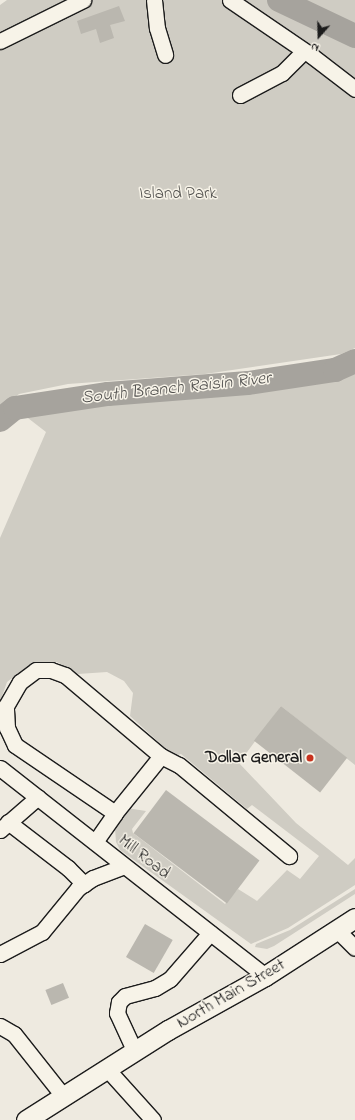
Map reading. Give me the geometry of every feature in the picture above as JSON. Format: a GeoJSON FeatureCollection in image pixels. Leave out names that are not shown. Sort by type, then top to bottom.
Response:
{"type":"FeatureCollection","features":[{"type":"Feature","properties":{"kind":"main road","name":"North Main Street"},"geometry":{"type":"LineString","coordinates":[[26,1120],[108,1070],[168,1030],[265,976],[355,918]]}},
{"type":"Feature","properties":{"kind":"street"},"geometry":{"type":"LineString","coordinates":[[0,42],[83,0]]}},
{"type":"Feature","properties":{"kind":"street"},"geometry":{"type":"LineString","coordinates":[[154,0],[157,28],[165,55]]}},
{"type":"Feature","properties":{"kind":"street"},"geometry":{"type":"LineString","coordinates":[[230,0],[304,50],[355,89]]}},
{"type":"Feature","properties":{"kind":"street"},"geometry":{"type":"LineString","coordinates":[[240,95],[282,73],[304,50]]}},
{"type":"Feature","properties":{"kind":"street"},"geometry":{"type":"LineString","coordinates":[[115,813],[15,745],[7,728],[6,706],[20,682],[36,670],[51,670],[65,675],[161,756],[179,765],[289,856]]}},
{"type":"Feature","properties":{"kind":"street"},"geometry":{"type":"LineString","coordinates":[[95,842],[115,813],[161,756]]}},
{"type":"Feature","properties":{"kind":"street","name":"Mill Road"},"geometry":{"type":"LineString","coordinates":[[0,768],[265,976]]}},
{"type":"Feature","properties":{"kind":"street"},"geometry":{"type":"LineString","coordinates":[[38,798],[4,826],[68,868],[84,884]]}},
{"type":"Feature","properties":{"kind":"street"},"geometry":{"type":"LineString","coordinates":[[0,954],[42,932],[84,884],[93,878],[124,866]]}},
{"type":"Feature","properties":{"kind":"street"},"geometry":{"type":"LineString","coordinates":[[336,930],[355,948]]}},
{"type":"Feature","properties":{"kind":"street"},"geometry":{"type":"LineString","coordinates":[[135,1052],[117,1013],[119,1002],[125,996],[155,988],[170,979],[210,933]]}},
{"type":"Feature","properties":{"kind":"street"},"geometry":{"type":"LineString","coordinates":[[0,1026],[14,1034],[64,1097]]}},
{"type":"Feature","properties":{"kind":"street"},"geometry":{"type":"LineString","coordinates":[[108,1070],[146,1118]]}},
{"type":"Feature","properties":{"kind":"green space","name":"Island Park"},"geometry":{"type":"Polygon","coordinates":[[[7,0],[355,0],[355,348],[341,354],[205,374],[68,384],[19,394],[0,409],[0,5],[7,0]]]}},
{"type":"Feature","properties":{"kind":"green space"},"geometry":{"type":"Polygon","coordinates":[[[355,361],[355,765],[281,706],[239,763],[296,823],[348,865],[355,858],[355,885],[288,928],[251,944],[120,850],[116,842],[115,828],[127,808],[146,811],[132,829],[133,833],[225,904],[238,889],[257,901],[287,870],[300,879],[319,856],[252,805],[247,809],[181,754],[174,756],[130,716],[133,693],[124,681],[107,672],[78,674],[57,662],[33,662],[7,682],[0,702],[0,538],[46,432],[15,408],[108,394],[248,383],[335,370],[355,361]]]}},
{"type":"Feature","properties":{"kind":"green space"},"geometry":{"type":"Polygon","coordinates":[[[355,889],[355,894],[274,946],[267,949],[255,947],[256,944],[290,930],[355,889]]]}},
{"type":"Feature","properties":{"kind":"building"},"geometry":{"type":"Polygon","coordinates":[[[119,6],[125,21],[110,25],[114,38],[100,43],[96,29],[81,34],[77,21],[119,6]]]}},
{"type":"Feature","properties":{"kind":"building"},"geometry":{"type":"Polygon","coordinates":[[[281,706],[347,758],[320,792],[254,741],[281,706]]]}},
{"type":"Feature","properties":{"kind":"building"},"geometry":{"type":"Polygon","coordinates":[[[166,790],[259,860],[227,904],[134,833],[166,790]]]}},
{"type":"Feature","properties":{"kind":"building"},"geometry":{"type":"Polygon","coordinates":[[[145,924],[173,940],[154,973],[126,957],[145,924]]]}},
{"type":"Feature","properties":{"kind":"building"},"geometry":{"type":"Polygon","coordinates":[[[63,983],[69,998],[51,1005],[45,990],[63,983]]]}},
{"type":"Feature","properties":{"kind":"waterway","name":"South Branch Raisin River"},"geometry":{"type":"LineString","coordinates":[[279,0],[355,36]]}},
{"type":"Feature","properties":{"kind":"waterway","name":"South Branch Raisin River"},"geometry":{"type":"LineString","coordinates":[[0,420],[15,408],[108,394],[248,383],[335,370],[355,361]]}},
{"type":"Feature","properties":{"kind":"place","name":"Dollar General"},"geometry":{"type":"Point","coordinates":[310,758]}}]}
